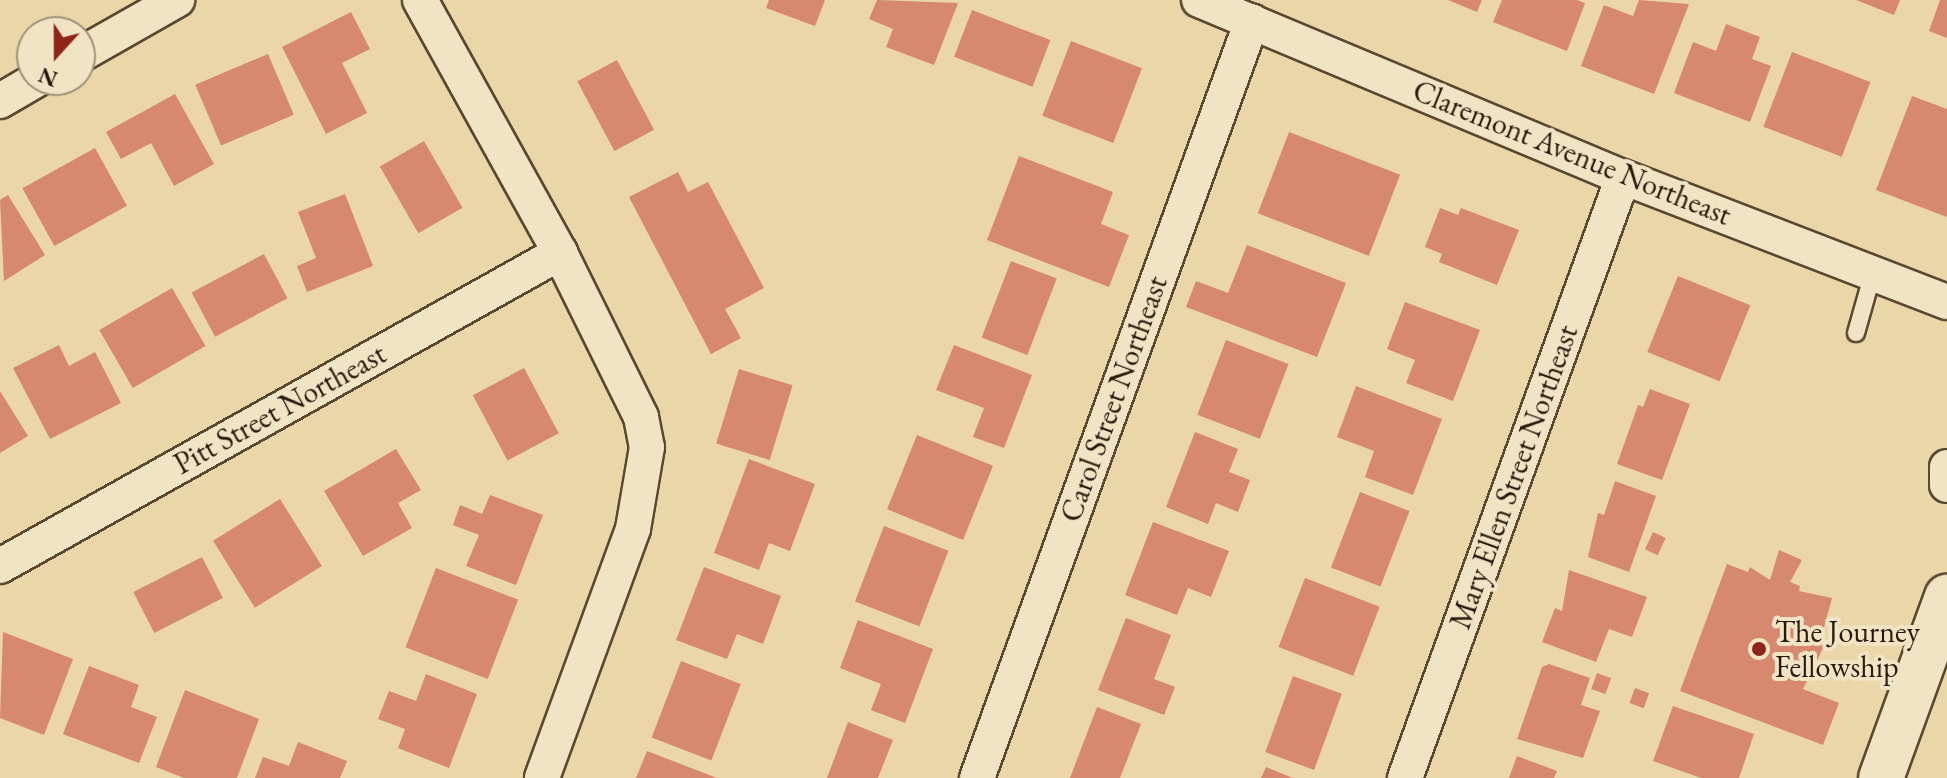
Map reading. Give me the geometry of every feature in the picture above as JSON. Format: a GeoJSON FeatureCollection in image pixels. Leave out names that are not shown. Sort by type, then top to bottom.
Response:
{"type":"FeatureCollection","features":[{"type":"Feature","properties":{"kind":"main road"},"geometry":{"type":"LineString","coordinates":[[1881,778],[1947,597]]}},
{"type":"Feature","properties":{"kind":"street"},"geometry":{"type":"LineString","coordinates":[[96,46],[177,0]]}},
{"type":"Feature","properties":{"kind":"street"},"geometry":{"type":"LineString","coordinates":[[420,0],[560,253],[641,417],[647,447],[633,529],[542,778]]}},
{"type":"Feature","properties":{"kind":"street","name":"Claremont Avenue Northeast"},"geometry":{"type":"LineString","coordinates":[[1199,0],[1623,177],[1947,302]]}},
{"type":"Feature","properties":{"kind":"street","name":"Carol Street Northeast"},"geometry":{"type":"LineString","coordinates":[[977,778],[1252,21]]}},
{"type":"Feature","properties":{"kind":"street","name":"Mary Ellen Street Northeast"},"geometry":{"type":"LineString","coordinates":[[1405,778],[1623,177]]}},
{"type":"Feature","properties":{"kind":"street","name":"Pitt Street Northeast"},"geometry":{"type":"LineString","coordinates":[[0,566],[560,253]]}},
{"type":"Feature","properties":{"kind":"street"},"geometry":{"type":"LineString","coordinates":[[1947,467],[1947,485]]}},
{"type":"Feature","properties":{"kind":"lane"},"geometry":{"type":"LineString","coordinates":[[1856,333],[1873,273]]}},
{"type":"Feature","properties":{"kind":"building"},"geometry":{"type":"Polygon","coordinates":[[[769,0],[825,0],[815,26],[766,8],[769,0]]]}},
{"type":"Feature","properties":{"kind":"building"},"geometry":{"type":"Polygon","coordinates":[[[877,0],[958,3],[934,65],[886,47],[893,29],[869,19],[877,0]]]}},
{"type":"Feature","properties":{"kind":"building"},"geometry":{"type":"Polygon","coordinates":[[[1448,0],[1482,0],[1477,12],[1448,0]]]}},
{"type":"Feature","properties":{"kind":"building"},"geometry":{"type":"Polygon","coordinates":[[[1502,0],[1577,0],[1585,3],[1567,51],[1493,22],[1502,0]]]}},
{"type":"Feature","properties":{"kind":"building"},"geometry":{"type":"Polygon","coordinates":[[[1639,0],[1689,4],[1654,94],[1581,66],[1604,5],[1633,16],[1639,0]]]}},
{"type":"Feature","properties":{"kind":"building"},"geometry":{"type":"Polygon","coordinates":[[[1856,0],[1900,0],[1894,15],[1856,0]]]}},
{"type":"Feature","properties":{"kind":"building"},"geometry":{"type":"Polygon","coordinates":[[[1940,0],[1947,0],[1947,38],[1929,31],[1940,0]]]}},
{"type":"Feature","properties":{"kind":"building"},"geometry":{"type":"Polygon","coordinates":[[[972,10],[1050,40],[1033,87],[954,57],[972,10]]]}},
{"type":"Feature","properties":{"kind":"building"},"geometry":{"type":"Polygon","coordinates":[[[351,12],[370,49],[342,63],[367,113],[326,134],[282,47],[351,12]]]}},
{"type":"Feature","properties":{"kind":"building"},"geometry":{"type":"Polygon","coordinates":[[[1726,24],[1760,37],[1752,59],[1771,66],[1750,122],[1674,93],[1693,42],[1716,51],[1726,24]]]}},
{"type":"Feature","properties":{"kind":"building"},"geometry":{"type":"Polygon","coordinates":[[[1071,41],[1142,68],[1113,143],[1042,116],[1071,41]]]}},
{"type":"Feature","properties":{"kind":"building"},"geometry":{"type":"Polygon","coordinates":[[[1792,52],[1870,82],[1842,157],[1763,127],[1792,52]]]}},
{"type":"Feature","properties":{"kind":"building"},"geometry":{"type":"Polygon","coordinates":[[[268,54],[294,115],[221,146],[195,85],[268,54]]]}},
{"type":"Feature","properties":{"kind":"building"},"geometry":{"type":"Polygon","coordinates":[[[617,60],[654,130],[614,151],[577,81],[617,60]]]}},
{"type":"Feature","properties":{"kind":"building"},"geometry":{"type":"Polygon","coordinates":[[[175,94],[214,164],[174,186],[151,143],[121,159],[106,132],[175,94]]]}},
{"type":"Feature","properties":{"kind":"building"},"geometry":{"type":"Polygon","coordinates":[[[1912,96],[1947,109],[1947,217],[1876,190],[1912,96]]]}},
{"type":"Feature","properties":{"kind":"building"},"geometry":{"type":"Polygon","coordinates":[[[1289,132],[1400,175],[1369,256],[1258,213],[1289,132]]]}},
{"type":"Feature","properties":{"kind":"building"},"geometry":{"type":"Polygon","coordinates":[[[424,141],[462,208],[418,233],[380,167],[424,141]]]}},
{"type":"Feature","properties":{"kind":"building"},"geometry":{"type":"Polygon","coordinates":[[[95,148],[127,206],[54,246],[22,188],[95,148]]]}},
{"type":"Feature","properties":{"kind":"building"},"geometry":{"type":"Polygon","coordinates":[[[1019,156],[1113,192],[1101,224],[1129,235],[1109,287],[987,240],[1019,156]]]}},
{"type":"Feature","properties":{"kind":"building"},"geometry":{"type":"Polygon","coordinates":[[[678,172],[688,192],[708,182],[764,288],[725,309],[741,338],[711,354],[629,197],[678,172]]]}},
{"type":"Feature","properties":{"kind":"building"},"geometry":{"type":"Polygon","coordinates":[[[345,194],[373,266],[307,292],[297,266],[316,258],[298,212],[345,194]]]}},
{"type":"Feature","properties":{"kind":"building"},"geometry":{"type":"Polygon","coordinates":[[[8,195],[45,255],[4,281],[0,200],[8,195]]]}},
{"type":"Feature","properties":{"kind":"building"},"geometry":{"type":"Polygon","coordinates":[[[1440,208],[1458,215],[1461,208],[1519,230],[1497,285],[1439,262],[1442,254],[1425,247],[1440,208]]]}},
{"type":"Feature","properties":{"kind":"building"},"geometry":{"type":"Polygon","coordinates":[[[1247,245],[1346,283],[1317,357],[1186,307],[1196,281],[1228,293],[1247,245]]]}},
{"type":"Feature","properties":{"kind":"building"},"geometry":{"type":"Polygon","coordinates":[[[264,254],[287,298],[215,337],[192,292],[264,254]]]}},
{"type":"Feature","properties":{"kind":"building"},"geometry":{"type":"Polygon","coordinates":[[[1011,261],[1057,279],[1027,355],[982,338],[1011,261]]]}},
{"type":"Feature","properties":{"kind":"building"},"geometry":{"type":"Polygon","coordinates":[[[1678,276],[1750,305],[1720,381],[1647,352],[1678,276]]]}},
{"type":"Feature","properties":{"kind":"building"},"geometry":{"type":"Polygon","coordinates":[[[172,288],[206,346],[133,388],[99,330],[172,288]]]}},
{"type":"Feature","properties":{"kind":"building"},"geometry":{"type":"Polygon","coordinates":[[[1405,302],[1480,330],[1453,401],[1406,383],[1415,360],[1387,349],[1405,302]]]}},
{"type":"Feature","properties":{"kind":"building"},"geometry":{"type":"Polygon","coordinates":[[[1226,340],[1289,364],[1260,439],[1197,415],[1226,340]]]}},
{"type":"Feature","properties":{"kind":"building"},"geometry":{"type":"Polygon","coordinates":[[[59,345],[69,366],[95,352],[121,403],[50,439],[13,368],[59,345]]]}},
{"type":"Feature","properties":{"kind":"building"},"geometry":{"type":"Polygon","coordinates":[[[954,345],[1032,375],[1004,448],[973,437],[984,408],[936,390],[954,345]]]}},
{"type":"Feature","properties":{"kind":"building"},"geometry":{"type":"Polygon","coordinates":[[[524,368],[559,433],[508,461],[473,395],[524,368]]]}},
{"type":"Feature","properties":{"kind":"building"},"geometry":{"type":"Polygon","coordinates":[[[739,369],[793,385],[770,460],[716,444],[739,369]]]}},
{"type":"Feature","properties":{"kind":"building"},"geometry":{"type":"Polygon","coordinates":[[[1356,386],[1442,419],[1413,495],[1365,477],[1374,451],[1337,437],[1356,386]]]}},
{"type":"Feature","properties":{"kind":"building"},"geometry":{"type":"Polygon","coordinates":[[[1650,389],[1690,404],[1662,480],[1617,464],[1638,405],[1643,407],[1650,389]]]}},
{"type":"Feature","properties":{"kind":"building"},"geometry":{"type":"Polygon","coordinates":[[[0,391],[28,436],[0,453],[0,391]]]}},
{"type":"Feature","properties":{"kind":"building"},"geometry":{"type":"Polygon","coordinates":[[[1195,432],[1238,449],[1229,472],[1250,480],[1238,512],[1216,503],[1208,524],[1166,507],[1195,432]]]}},
{"type":"Feature","properties":{"kind":"building"},"geometry":{"type":"Polygon","coordinates":[[[917,435],[993,466],[963,540],[887,509],[917,435]]]}},
{"type":"Feature","properties":{"kind":"building"},"geometry":{"type":"Polygon","coordinates":[[[396,449],[421,490],[398,503],[412,528],[363,556],[324,491],[396,449]]]}},
{"type":"Feature","properties":{"kind":"building"},"geometry":{"type":"Polygon","coordinates":[[[749,459],[815,484],[790,551],[769,543],[759,570],[714,553],[749,459]]]}},
{"type":"Feature","properties":{"kind":"building"},"geometry":{"type":"Polygon","coordinates":[[[1615,481],[1656,496],[1629,572],[1588,557],[1598,513],[1604,515],[1615,481]]]}},
{"type":"Feature","properties":{"kind":"building"},"geometry":{"type":"Polygon","coordinates":[[[1360,492],[1409,511],[1380,587],[1331,568],[1360,492]]]}},
{"type":"Feature","properties":{"kind":"building"},"geometry":{"type":"Polygon","coordinates":[[[490,495],[543,515],[516,585],[466,566],[479,535],[453,525],[460,505],[482,514],[490,495]]]}},
{"type":"Feature","properties":{"kind":"building"},"geometry":{"type":"Polygon","coordinates":[[[280,499],[322,566],[255,608],[213,541],[280,499]]]}},
{"type":"Feature","properties":{"kind":"building"},"geometry":{"type":"Polygon","coordinates":[[[1153,522],[1229,551],[1211,597],[1188,588],[1177,615],[1125,595],[1153,522]]]}},
{"type":"Feature","properties":{"kind":"building"},"geometry":{"type":"Polygon","coordinates":[[[884,526],[948,551],[919,626],[855,602],[884,526]]]}},
{"type":"Feature","properties":{"kind":"building"},"geometry":{"type":"Polygon","coordinates":[[[1653,532],[1666,538],[1658,555],[1645,549],[1653,532]]]}},
{"type":"Feature","properties":{"kind":"building","name":"The Journey Fellowship"},"geometry":{"type":"Polygon","coordinates":[[[1779,550],[1802,560],[1790,582],[1800,586],[1799,591],[1832,598],[1820,642],[1825,644],[1803,689],[1839,703],[1823,745],[1680,691],[1727,564],[1748,572],[1750,567],[1770,580],[1779,550]]]}},
{"type":"Feature","properties":{"kind":"building"},"geometry":{"type":"Polygon","coordinates":[[[202,557],[223,598],[154,633],[133,592],[202,557]]]}},
{"type":"Feature","properties":{"kind":"building"},"geometry":{"type":"Polygon","coordinates":[[[704,567],[781,596],[763,644],[737,634],[727,659],[676,640],[704,567]]]}},
{"type":"Feature","properties":{"kind":"building"},"geometry":{"type":"Polygon","coordinates":[[[436,568],[518,600],[488,679],[406,647],[436,568]]]}},
{"type":"Feature","properties":{"kind":"building"},"geometry":{"type":"Polygon","coordinates":[[[1569,570],[1647,597],[1632,637],[1609,629],[1596,662],[1542,642],[1555,608],[1562,611],[1569,570]]]}},
{"type":"Feature","properties":{"kind":"building"},"geometry":{"type":"Polygon","coordinates":[[[1305,578],[1380,607],[1353,676],[1278,647],[1305,578]]]}},
{"type":"Feature","properties":{"kind":"building"},"geometry":{"type":"Polygon","coordinates":[[[1126,618],[1171,635],[1154,679],[1175,687],[1164,715],[1098,690],[1126,618]]]}},
{"type":"Feature","properties":{"kind":"building"},"geometry":{"type":"Polygon","coordinates":[[[858,620],[933,649],[905,723],[871,710],[881,684],[840,668],[858,620]]]}},
{"type":"Feature","properties":{"kind":"building"},"geometry":{"type":"Polygon","coordinates":[[[3,632],[73,659],[44,735],[0,718],[3,632]]]}},
{"type":"Feature","properties":{"kind":"building"},"geometry":{"type":"Polygon","coordinates":[[[681,661],[741,684],[711,760],[652,738],[681,661]]]}},
{"type":"Feature","properties":{"kind":"building"},"geometry":{"type":"Polygon","coordinates":[[[1549,664],[1590,678],[1581,705],[1600,711],[1583,758],[1517,739],[1542,667],[1549,664]]]}},
{"type":"Feature","properties":{"kind":"building"},"geometry":{"type":"Polygon","coordinates":[[[89,666],[139,685],[131,707],[157,717],[139,763],[63,734],[89,666]]]}},
{"type":"Feature","properties":{"kind":"building"},"geometry":{"type":"Polygon","coordinates":[[[1597,673],[1611,678],[1605,694],[1591,689],[1597,673]]]}},
{"type":"Feature","properties":{"kind":"building"},"geometry":{"type":"Polygon","coordinates":[[[426,674],[477,694],[449,768],[398,748],[405,729],[378,719],[389,691],[416,701],[426,674]]]}},
{"type":"Feature","properties":{"kind":"building"},"geometry":{"type":"Polygon","coordinates":[[[1293,676],[1342,694],[1314,770],[1265,752],[1293,676]]]}},
{"type":"Feature","properties":{"kind":"building"},"geometry":{"type":"Polygon","coordinates":[[[1635,688],[1649,693],[1644,708],[1630,703],[1635,688]]]}},
{"type":"Feature","properties":{"kind":"building"},"geometry":{"type":"Polygon","coordinates":[[[185,690],[259,719],[237,778],[184,778],[156,767],[185,690]]]}},
{"type":"Feature","properties":{"kind":"building"},"geometry":{"type":"Polygon","coordinates":[[[1673,706],[1754,734],[1739,778],[1701,778],[1653,761],[1673,706]]]}},
{"type":"Feature","properties":{"kind":"building"},"geometry":{"type":"Polygon","coordinates":[[[1097,707],[1141,724],[1120,778],[1070,778],[1097,707]]]}},
{"type":"Feature","properties":{"kind":"building"},"geometry":{"type":"Polygon","coordinates":[[[848,722],[893,740],[878,778],[827,778],[848,722]]]}},
{"type":"Feature","properties":{"kind":"building"},"geometry":{"type":"Polygon","coordinates":[[[298,742],[347,761],[340,778],[255,778],[263,757],[289,766],[298,742]]]}},
{"type":"Feature","properties":{"kind":"building"},"geometry":{"type":"Polygon","coordinates":[[[647,751],[717,778],[636,778],[647,751]]]}},
{"type":"Feature","properties":{"kind":"building"},"geometry":{"type":"Polygon","coordinates":[[[1517,756],[1557,771],[1554,778],[1509,778],[1517,756]]]}},
{"type":"Feature","properties":{"kind":"building"},"geometry":{"type":"Polygon","coordinates":[[[1266,767],[1293,778],[1261,778],[1266,767]]]}},
{"type":"Feature","properties":{"kind":"place","name":"The Journey Fellowship"},"geometry":{"type":"Point","coordinates":[1759,649]}}]}
